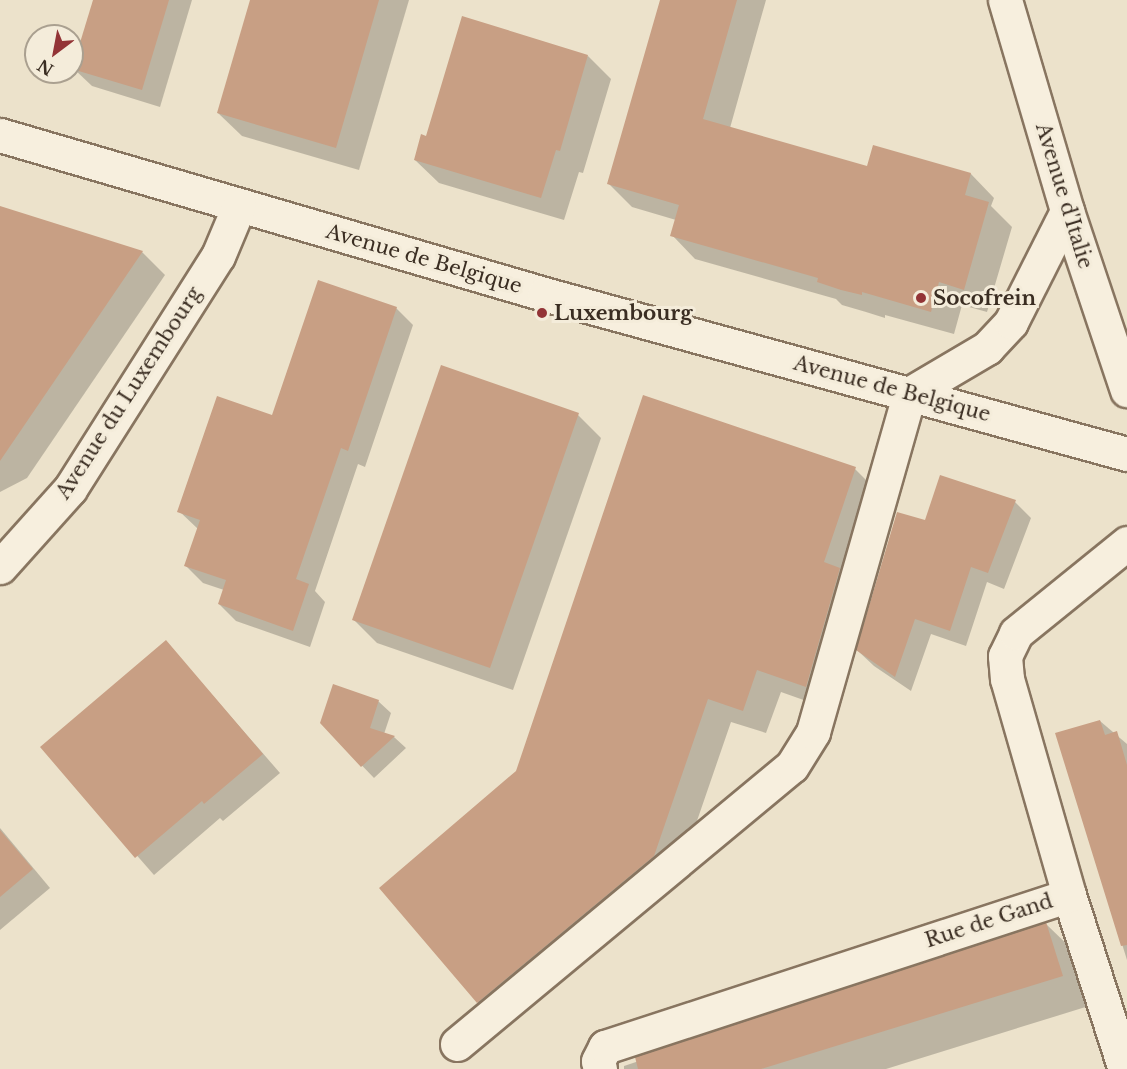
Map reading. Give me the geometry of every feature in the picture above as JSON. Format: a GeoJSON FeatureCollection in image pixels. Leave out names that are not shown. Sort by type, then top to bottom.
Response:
{"type":"FeatureCollection","features":[{"type":"Feature","properties":{"kind":"street","name":"Avenue d'Italie"},"geometry":{"type":"LineString","coordinates":[[1005,0],[1067,211],[1127,390]]}},
{"type":"Feature","properties":{"kind":"street","name":"Avenue de Belgique"},"geometry":{"type":"LineString","coordinates":[[0,135],[239,206],[1127,454]]}},
{"type":"Feature","properties":{"kind":"street","name":"Avenue du Luxembourg"},"geometry":{"type":"LineString","coordinates":[[0,567],[70,489],[218,256],[239,206]]}},
{"type":"Feature","properties":{"kind":"street"},"geometry":{"type":"LineString","coordinates":[[457,1044],[792,766],[813,732],[909,394],[987,348],[1011,322],[1067,211]]}},
{"type":"Feature","properties":{"kind":"street","name":"Rue de Gand"},"geometry":{"type":"LineString","coordinates":[[600,1069],[597,1062],[605,1047],[1069,894],[1007,679],[1005,656],[1017,633],[1127,543]]}},
{"type":"Feature","properties":{"kind":"street"},"geometry":{"type":"LineString","coordinates":[[1069,894],[1125,1069]]}},
{"type":"Feature","properties":{"kind":"building"},"geometry":{"type":"Polygon","coordinates":[[[93,0],[169,0],[142,90],[84,73],[84,30],[93,0]]]}},
{"type":"Feature","properties":{"kind":"building"},"geometry":{"type":"Polygon","coordinates":[[[250,0],[379,0],[336,148],[217,113],[250,0]]]}},
{"type":"Feature","properties":{"kind":"building"},"geometry":{"type":"Polygon","coordinates":[[[660,0],[737,0],[703,119],[867,166],[873,145],[971,173],[965,195],[989,202],[964,290],[939,282],[931,312],[862,292],[862,295],[841,290],[817,282],[818,278],[670,236],[679,205],[607,184],[660,0]]]}},
{"type":"Feature","properties":{"kind":"building"},"geometry":{"type":"Polygon","coordinates":[[[462,16],[588,55],[560,151],[556,150],[541,198],[414,160],[421,134],[426,136],[462,16]]]}},
{"type":"Feature","properties":{"kind":"building"},"geometry":{"type":"Polygon","coordinates":[[[0,206],[143,251],[0,461],[0,206]]]}},
{"type":"Feature","properties":{"kind":"building"},"geometry":{"type":"Polygon","coordinates":[[[318,280],[397,307],[348,451],[341,448],[296,579],[309,584],[293,631],[218,604],[226,580],[184,566],[200,520],[177,512],[217,396],[272,415],[318,280]]]}},
{"type":"Feature","properties":{"kind":"building"},"geometry":{"type":"Polygon","coordinates":[[[441,365],[579,413],[490,668],[352,620],[441,365]]]}},
{"type":"Feature","properties":{"kind":"building"},"geometry":{"type":"Polygon","coordinates":[[[643,395],[856,467],[824,562],[840,568],[806,687],[757,670],[743,711],[708,699],[654,856],[477,1003],[379,888],[516,771],[643,395]]]}},
{"type":"Feature","properties":{"kind":"building"},"geometry":{"type":"Polygon","coordinates":[[[940,475],[1016,500],[988,573],[971,567],[950,631],[915,619],[895,677],[856,650],[897,512],[925,520],[940,475]]]}},
{"type":"Feature","properties":{"kind":"building"},"geometry":{"type":"Polygon","coordinates":[[[166,640],[263,754],[204,804],[202,801],[135,858],[40,747],[166,640]]]}},
{"type":"Feature","properties":{"kind":"building"},"geometry":{"type":"Polygon","coordinates":[[[333,684],[379,700],[370,728],[395,736],[361,767],[320,723],[333,684]]]}},
{"type":"Feature","properties":{"kind":"building"},"geometry":{"type":"Polygon","coordinates":[[[1100,720],[1105,735],[1117,731],[1127,765],[1127,945],[1121,946],[1055,733],[1100,720]]]}},
{"type":"Feature","properties":{"kind":"building"},"geometry":{"type":"Polygon","coordinates":[[[0,830],[33,869],[0,897],[0,830]]]}},
{"type":"Feature","properties":{"kind":"building"},"geometry":{"type":"Polygon","coordinates":[[[1046,922],[1063,976],[761,1069],[638,1069],[635,1057],[1046,922]]]}},
{"type":"Feature","properties":{"kind":"place","name":"Socofrein"},"geometry":{"type":"Point","coordinates":[921,298]}},
{"type":"Feature","properties":{"kind":"place","name":"Luxembourg"},"geometry":{"type":"Point","coordinates":[542,313]}}]}
